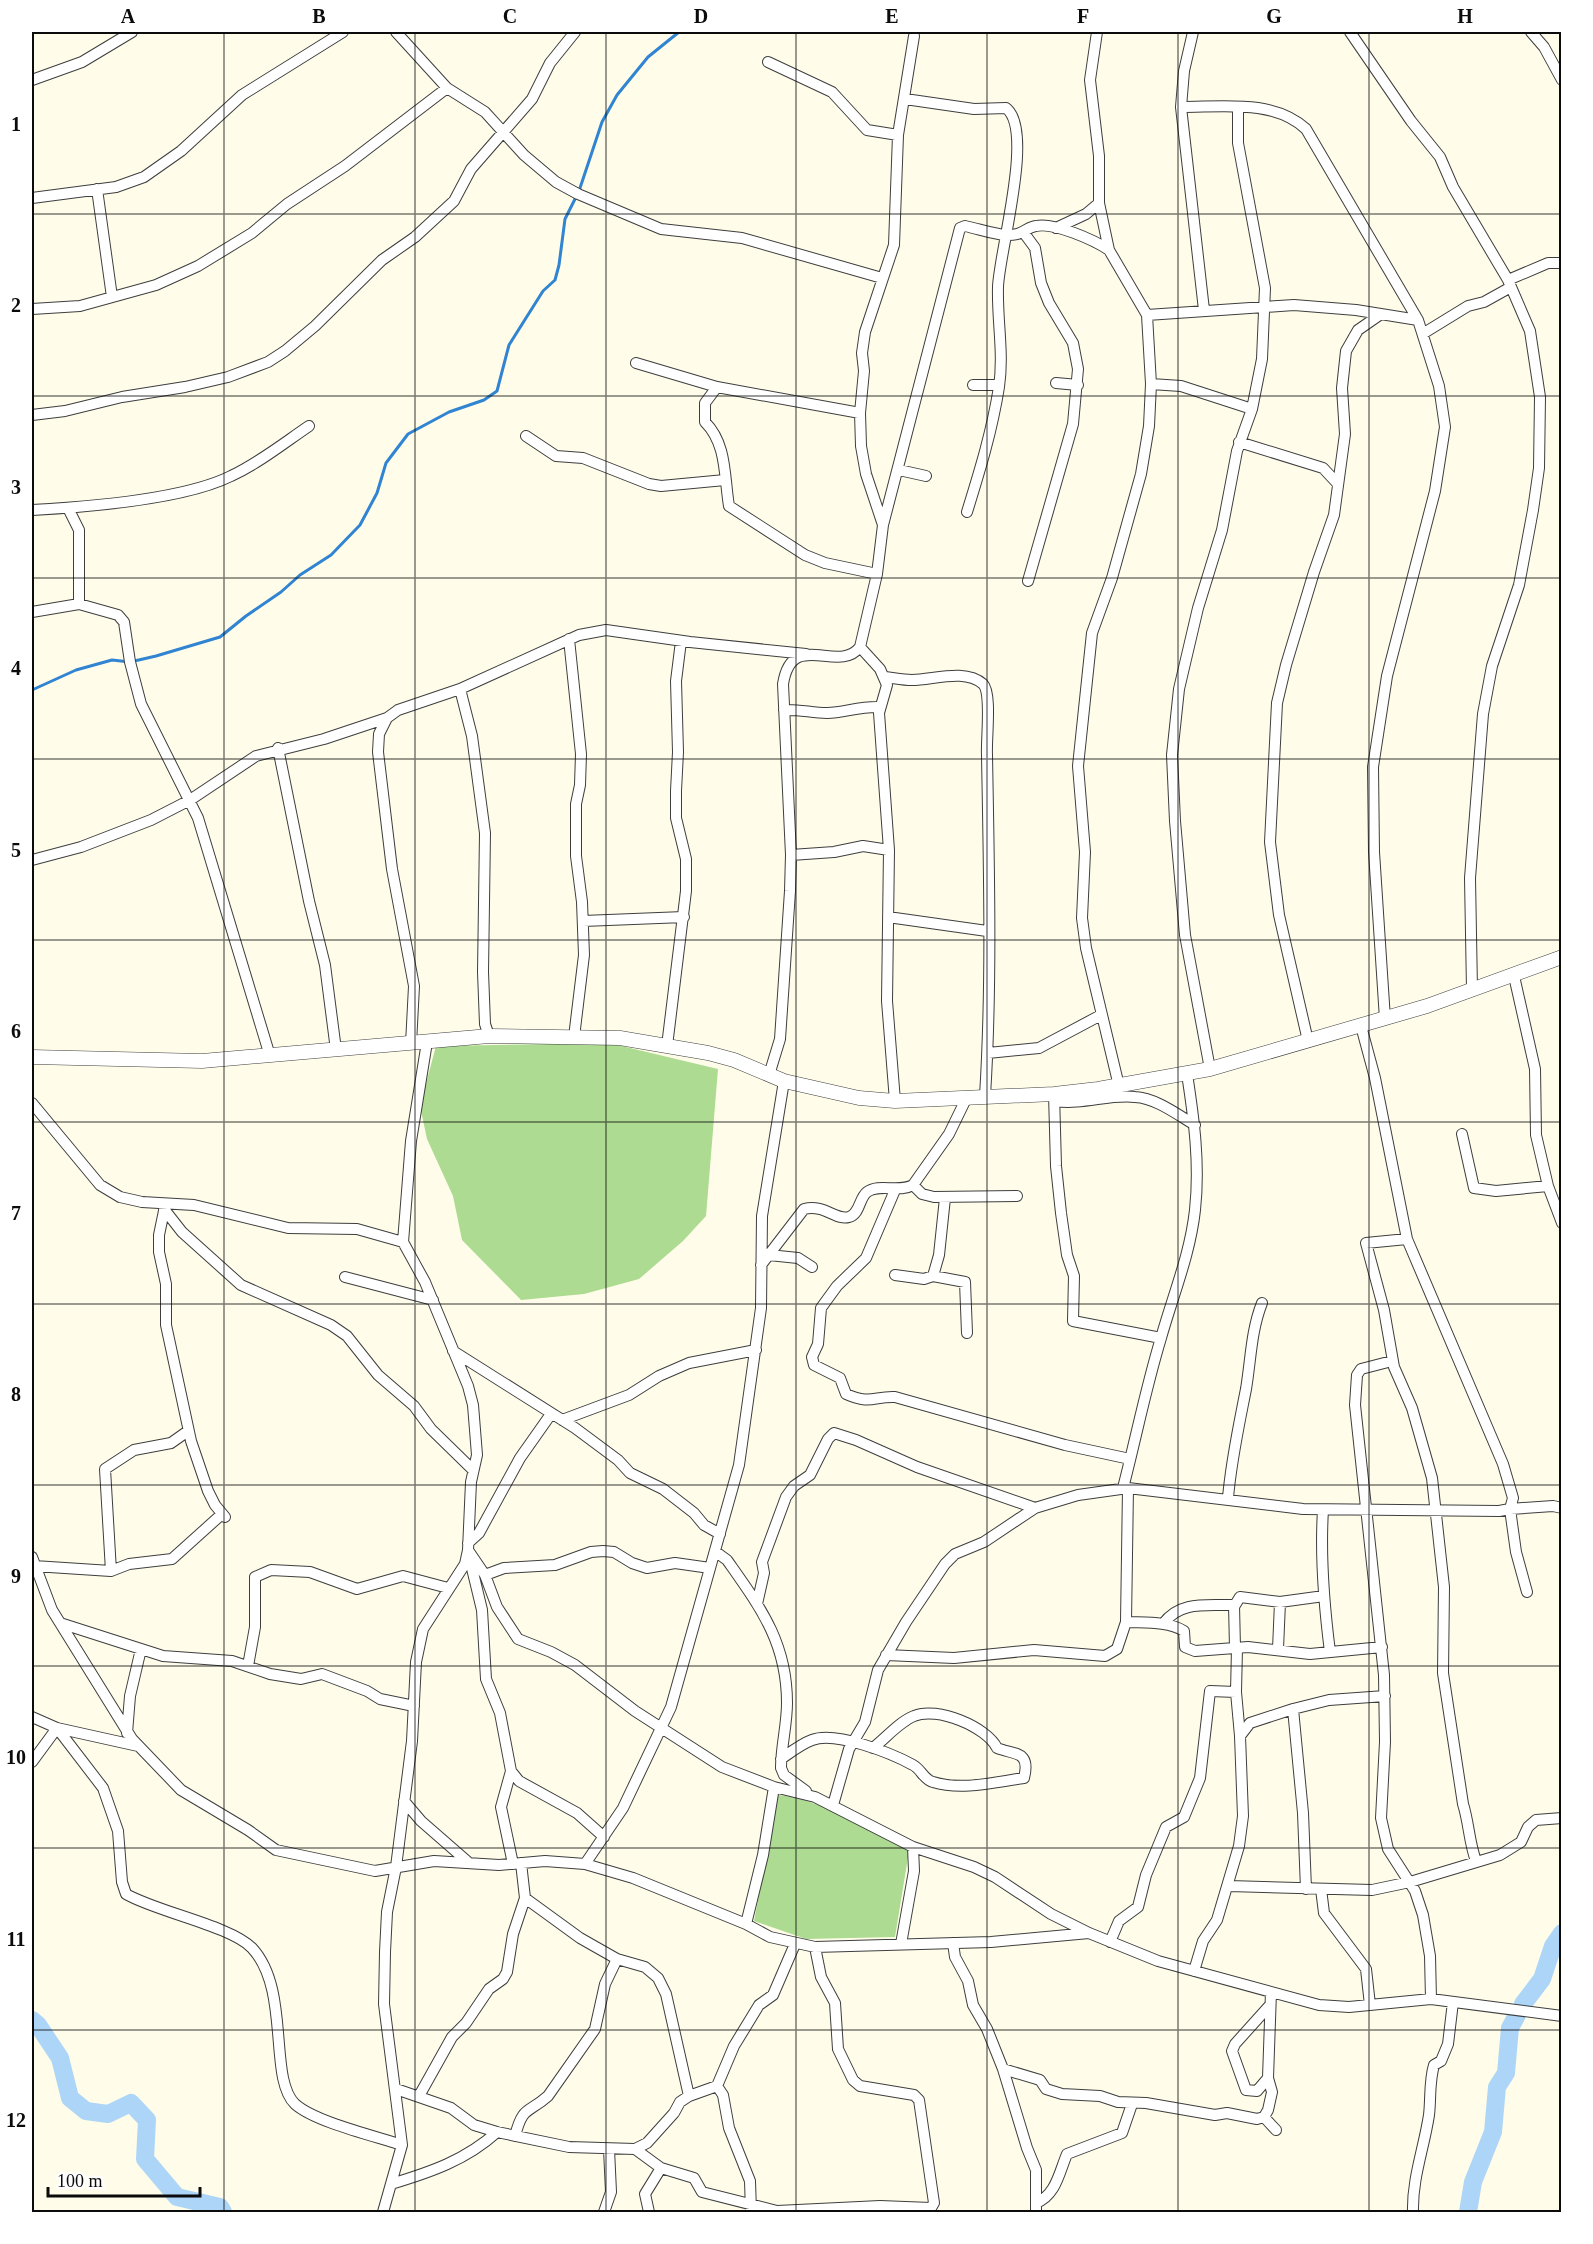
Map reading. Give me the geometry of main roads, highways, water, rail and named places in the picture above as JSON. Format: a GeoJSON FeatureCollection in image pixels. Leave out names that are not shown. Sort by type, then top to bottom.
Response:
{"type":"FeatureCollection","features":[{"type":"Feature","properties":{"kind":"waterway"},"geometry":{"type":"LineString","coordinates":[[579,191],[602,122],[617,95],[648,57],[679,32]]}},
{"type":"Feature","properties":{"kind":"waterway"},"geometry":{"type":"LineString","coordinates":[[32,690],[76,670],[112,660],[130,662],[220,637],[300,575],[331,555],[360,525],[377,493],[386,463],[408,434],[449,412],[484,400],[497,391],[509,345],[543,291],[555,280],[565,219],[576,197]]}},
{"type":"Feature","properties":{"kind":"waterway"},"geometry":{"type":"LineString","coordinates":[[1523,2004],[1542,1979],[1553,1946],[1562,1933]]}},
{"type":"Feature","properties":{"kind":"waterway"},"geometry":{"type":"LineString","coordinates":[[1468,2212],[1473,2182],[1493,2132],[1497,2087],[1506,2073],[1510,2028],[1517,2015]]}},
{"type":"Feature","properties":{"kind":"waterway"},"geometry":{"type":"LineString","coordinates":[[32,2020],[38,2025],[60,2058],[70,2098],[86,2111],[108,2114],[131,2103],[147,2120],[145,2159],[177,2197],[220,2207],[223,2212]]}}]}
